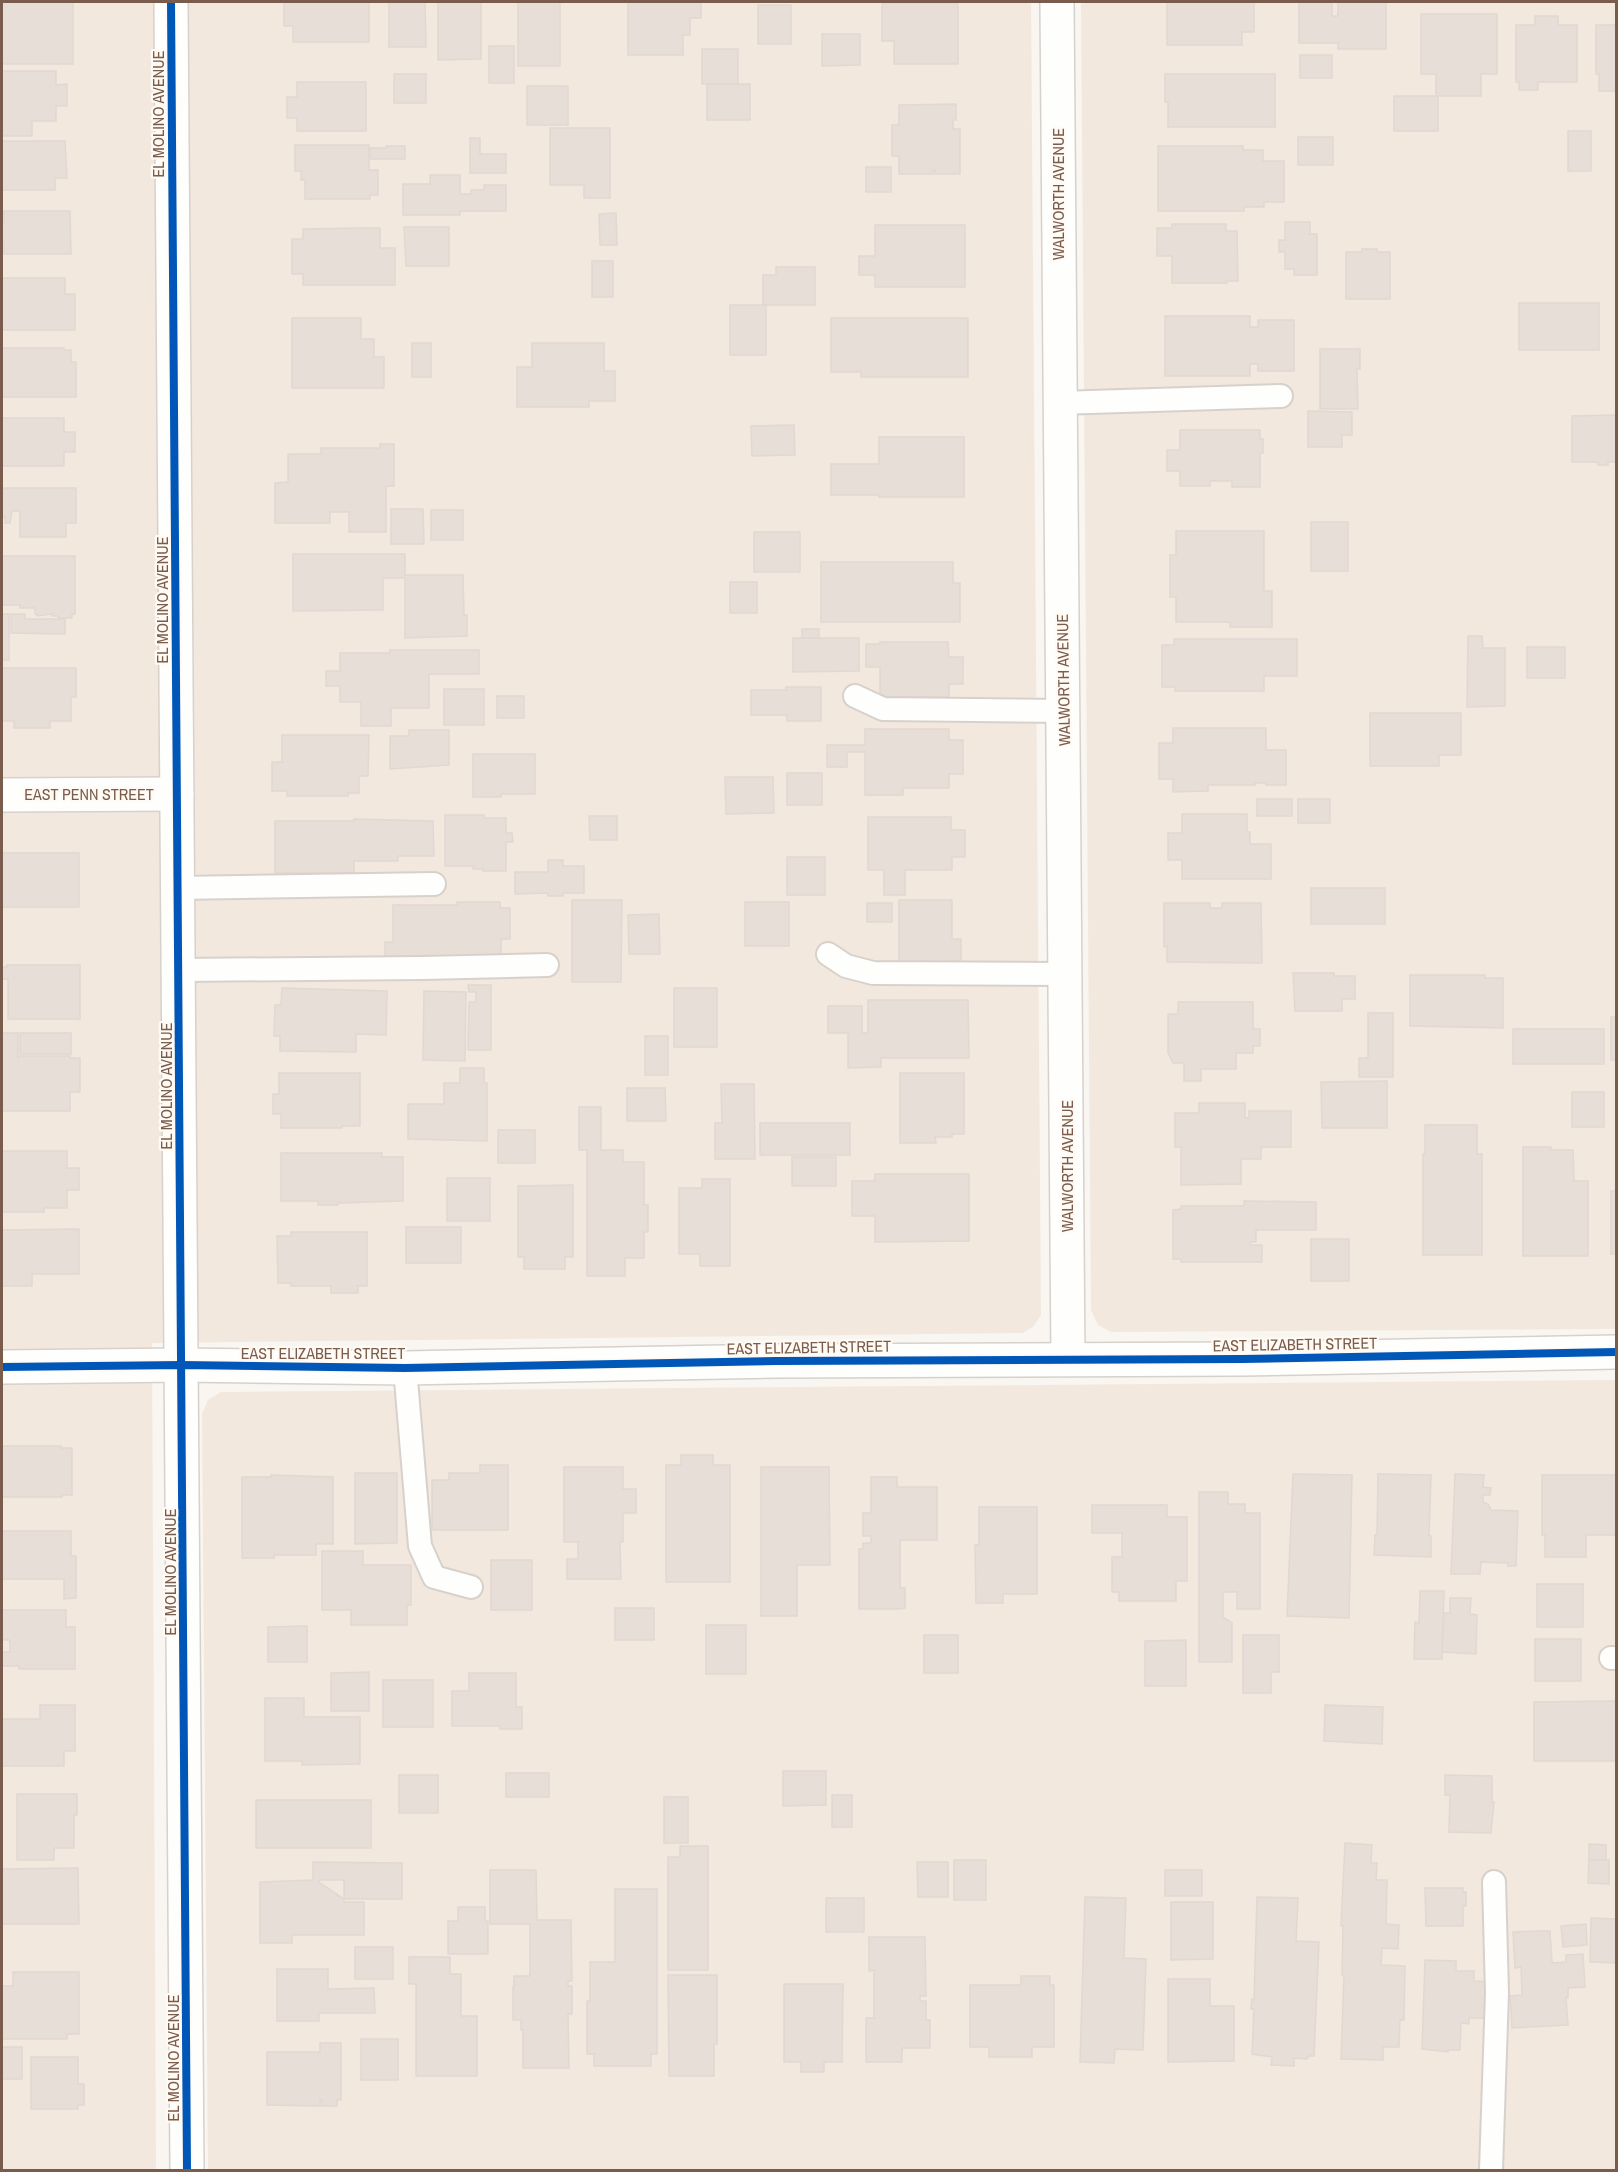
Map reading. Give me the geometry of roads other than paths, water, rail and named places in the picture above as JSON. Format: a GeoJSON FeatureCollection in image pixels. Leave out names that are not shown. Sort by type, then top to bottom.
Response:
{"type":"FeatureCollection","features":[{"type":"Feature","properties":{"kind":"street","name":"EL MOLINO AVENUE"},"geometry":{"type":"LineString","coordinates":[[171,2],[187,2170]]}},
{"type":"Feature","properties":{"kind":"street","name":"WALWORTH AVENUE"},"geometry":{"type":"LineString","coordinates":[[1057,2],[1068,1359]]}},
{"type":"Feature","properties":{"kind":"street","name":"EAST PENN STREET"},"geometry":{"type":"LineString","coordinates":[[2,795],[177,794]]}},
{"type":"Feature","properties":{"kind":"street","name":"EAST ELIZABETH STREET"},"geometry":{"type":"LineString","coordinates":[[2,1367],[182,1365],[405,1368],[692,1362],[1253,1359],[1617,1352]]}},
{"type":"Feature","properties":{"kind":"lane"},"geometry":{"type":"LineString","coordinates":[[1059,403],[1281,396]]}},
{"type":"Feature","properties":{"kind":"lane"},"geometry":{"type":"LineString","coordinates":[[855,696],[883,709],[1063,711]]}},
{"type":"Feature","properties":{"kind":"lane"},"geometry":{"type":"LineString","coordinates":[[178,888],[434,884]]}},
{"type":"Feature","properties":{"kind":"lane"},"geometry":{"type":"LineString","coordinates":[[828,954],[846,966],[873,973],[1066,974]]}},
{"type":"Feature","properties":{"kind":"lane"},"geometry":{"type":"LineString","coordinates":[[179,970],[423,968],[547,964]]}},
{"type":"Feature","properties":{"kind":"lane"},"geometry":{"type":"LineString","coordinates":[[405,1368],[420,1546],[434,1577],[471,1587]]}},
{"type":"Feature","properties":{"kind":"lane"},"geometry":{"type":"LineString","coordinates":[[1491,2170],[1497,1993],[1494,1882]]}}]}
